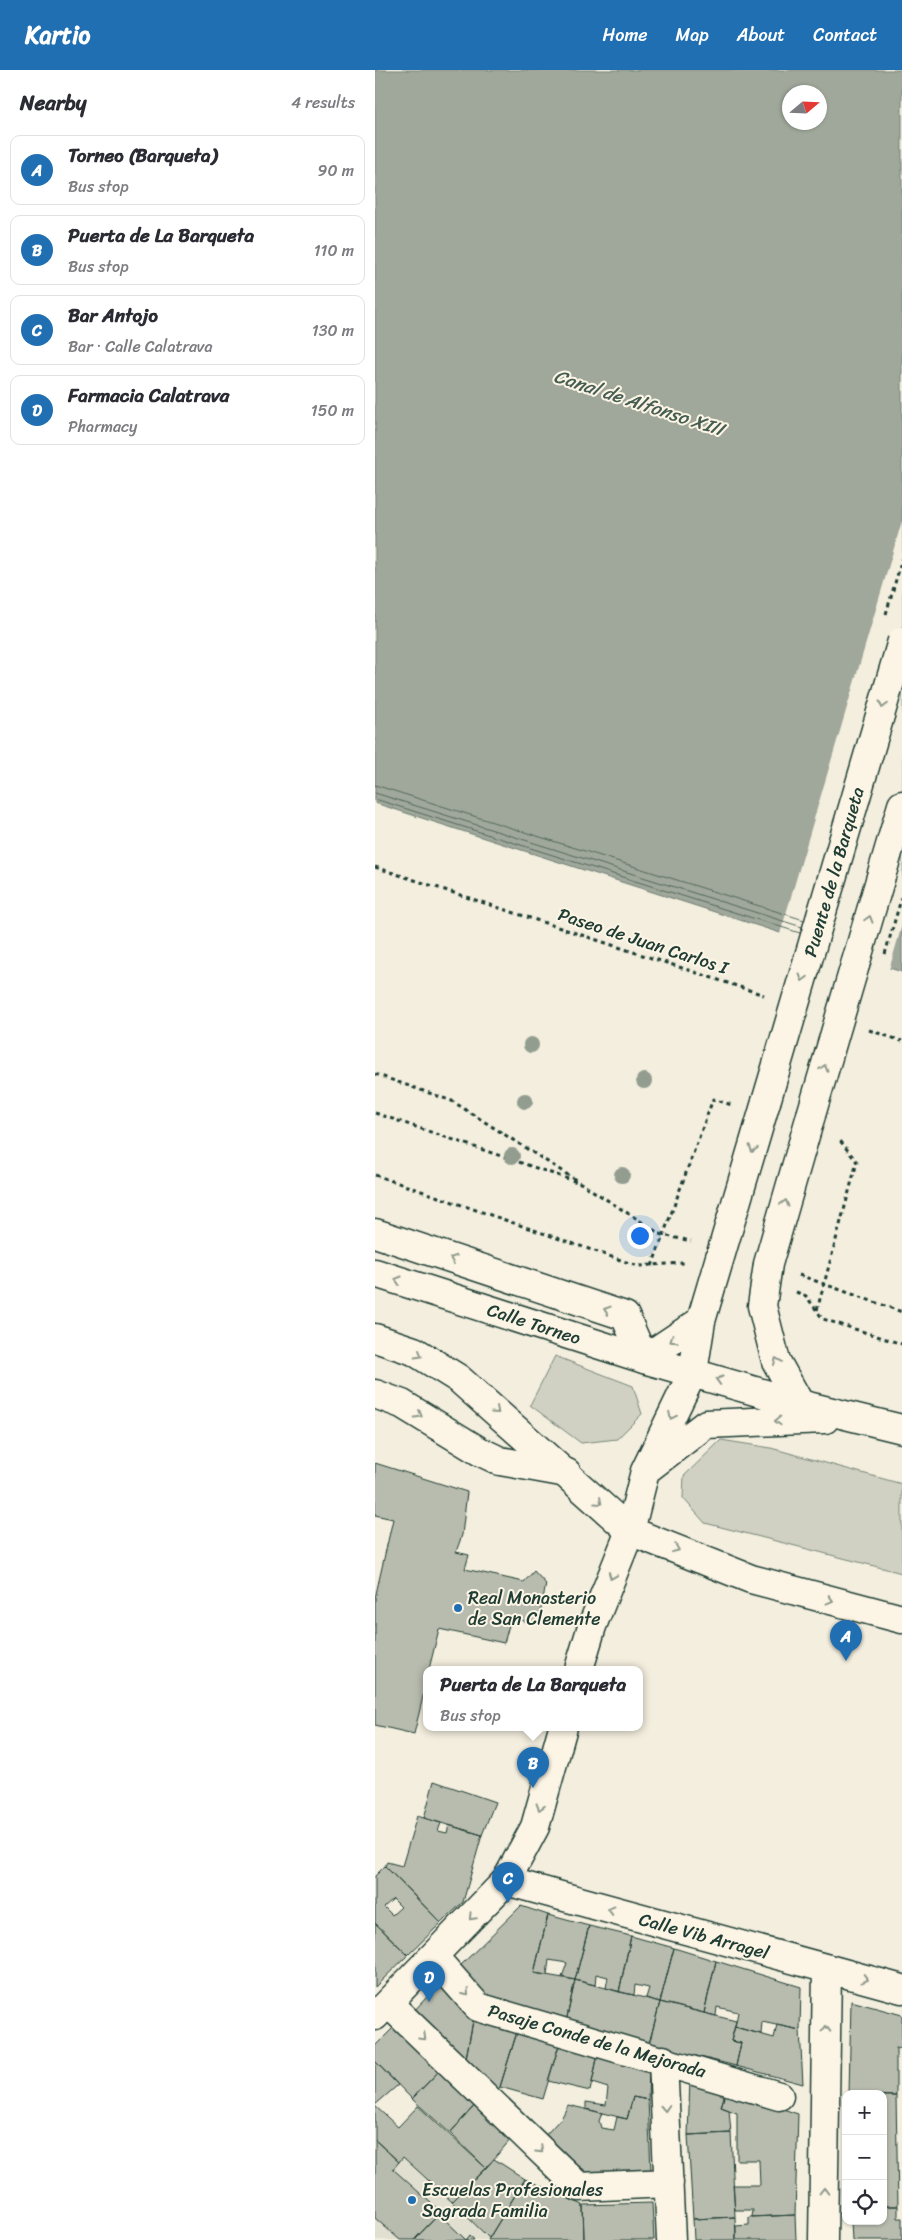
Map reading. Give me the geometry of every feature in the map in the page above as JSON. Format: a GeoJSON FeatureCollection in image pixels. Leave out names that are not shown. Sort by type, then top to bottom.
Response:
{"type":"FeatureCollection","features":[{"type":"Feature","properties":{"kind":"main road","name":"Puente de la Barqueta"},"geometry":{"type":"LineString","coordinates":[[580,1666],[592,1626],[630,1531],[645,1471],[693,1372],[701,1322],[902,641]]}},
{"type":"Feature","properties":{"kind":"main road"},"geometry":{"type":"LineString","coordinates":[[800,1404],[776,1361],[762,1306],[766,1273],[902,805]]}},
{"type":"Feature","properties":{"kind":"main road"},"geometry":{"type":"LineString","coordinates":[[375,1233],[625,1316],[644,1359],[701,1322]]}},
{"type":"Feature","properties":{"kind":"main road","name":"Calle Torneo"},"geometry":{"type":"LineString","coordinates":[[375,1273],[644,1359],[800,1404],[861,1417]]}},
{"type":"Feature","properties":{"kind":"main road"},"geometry":{"type":"LineString","coordinates":[[375,1338],[414,1351],[459,1379],[630,1531],[751,1579],[901,1620]]}},
{"type":"Feature","properties":{"kind":"main road"},"geometry":{"type":"LineString","coordinates":[[375,1394],[402,1404],[479,1451],[500,1461],[567,1473]]}},
{"type":"Feature","properties":{"kind":"main road"},"geometry":{"type":"LineString","coordinates":[[645,1471],[706,1424],[861,1417],[902,1429]]}},
{"type":"Feature","properties":{"kind":"main road"},"geometry":{"type":"LineString","coordinates":[[562,1731],[535,1827],[505,1881],[434,1957],[379,2012],[579,2188],[669,2183]]}},
{"type":"Feature","properties":{"kind":"main road","name":"Calle Vib Arragel"},"geometry":{"type":"LineString","coordinates":[[505,1881],[902,1989]]}},
{"type":"Feature","properties":{"kind":"main road","name":"Pasaje Conde de la Mejorada"},"geometry":{"type":"LineString","coordinates":[[434,1957],[478,2007],[663,2060],[779,2096]]}},
{"type":"Feature","properties":{"kind":"main road"},"geometry":{"type":"LineString","coordinates":[[823,2240],[827,1969]]}},
{"type":"Feature","properties":{"kind":"main road"},"geometry":{"type":"LineString","coordinates":[[663,2060],[671,2240]]}},
{"type":"Feature","properties":{"kind":"path","name":"Paseo de Juan Carlos I"},"geometry":{"type":"LineString","coordinates":[[375,867],[769,997]]}},
{"type":"Feature","properties":{"kind":"path"},"geometry":{"type":"LineString","coordinates":[[862,1028],[902,1041]]}},
{"type":"Feature","properties":{"kind":"path"},"geometry":{"type":"LineString","coordinates":[[375,1074],[452,1101],[587,1185],[662,1235],[720,1260]]}},
{"type":"Feature","properties":{"kind":"path"},"geometry":{"type":"LineString","coordinates":[[652,1266],[713,1100],[739,1108]]}},
{"type":"Feature","properties":{"kind":"path"},"geometry":{"type":"LineString","coordinates":[[375,1113],[587,1185]]}},
{"type":"Feature","properties":{"kind":"path"},"geometry":{"type":"LineString","coordinates":[[817,1310],[857,1162],[834,1132]]}},
{"type":"Feature","properties":{"kind":"path"},"geometry":{"type":"LineString","coordinates":[[375,1175],[638,1266],[720,1260]]}},
{"type":"Feature","properties":{"kind":"path"},"geometry":{"type":"LineString","coordinates":[[766,1273],[825,1284],[902,1312]]}},
{"type":"Feature","properties":{"kind":"path"},"geometry":{"type":"LineString","coordinates":[[766,1273],[806,1296],[823,1319],[902,1344]]}},
{"type":"Feature","properties":{"kind":"shaded area"},"geometry":{"type":"Polygon","coordinates":[[[555,1356],[633,1386],[642,1414],[617,1439],[581,1443],[530,1405],[555,1356]]]}},
{"type":"Feature","properties":{"kind":"shaded area"},"geometry":{"type":"Polygon","coordinates":[[[721,1440],[771,1448],[902,1484],[902,1573],[705,1523],[683,1498],[684,1476],[721,1440]]]}},
{"type":"Feature","properties":{"kind":"shaded area","name":"Escuelas Profesionales Sagrada Familia"},"geometry":{"type":"Polygon","coordinates":[[[375,2140],[399,2162],[403,2157],[489,2238],[488,2240],[375,2240],[375,2140]]]}},
{"type":"Feature","properties":{"kind":"water","name":"Canal de Alfonso XIII"},"geometry":{"type":"Polygon","coordinates":[[[375,70],[902,70],[902,972],[375,803],[375,70]]]}},
{"type":"Feature","properties":{"kind":"pier"},"geometry":{"type":"Polygon","coordinates":[[[902,521],[902,925],[889,970],[780,934],[902,521]]]}},
{"type":"Feature","properties":{"kind":"building","name":"Real Monasterio de San Clemente"},"geometry":{"type":"Polygon","coordinates":[[[375,1463],[467,1492],[462,1535],[456,1552],[469,1555],[465,1569],[524,1582],[534,1571],[546,1584],[538,1624],[511,1618],[504,1643],[439,1629],[430,1666],[423,1666],[423,1697],[414,1734],[375,1725],[375,1598],[393,1519],[375,1515],[375,1463]]]}},
{"type":"Feature","properties":{"kind":"building"},"geometry":{"type":"Polygon","coordinates":[[[434,1781],[495,1802],[482,1835],[424,1818],[434,1781]]]}},
{"type":"Feature","properties":{"kind":"building"},"geometry":{"type":"Polygon","coordinates":[[[417,1816],[441,1823],[438,1831],[447,1833],[449,1825],[482,1835],[463,1902],[441,1923],[385,1866],[387,1862],[402,1866],[417,1816]]]}},
{"type":"Feature","properties":{"kind":"building"},"geometry":{"type":"Polygon","coordinates":[[[385,1866],[441,1923],[408,1955],[375,1923],[375,1876],[385,1866]],[[393,1899],[384,1907],[392,1915],[401,1907],[393,1899]]]}},
{"type":"Feature","properties":{"kind":"building"},"geometry":{"type":"Polygon","coordinates":[[[521,1906],[548,1915],[534,1973],[575,1980],[566,2022],[495,2004],[460,1966],[521,1906]]]}},
{"type":"Feature","properties":{"kind":"building"},"geometry":{"type":"Polygon","coordinates":[[[548,1915],[589,1926],[575,1980],[562,1977],[567,1963],[549,1960],[547,1975],[534,1973],[548,1915]]]}},
{"type":"Feature","properties":{"kind":"building"},"geometry":{"type":"Polygon","coordinates":[[[375,1923],[408,1955],[375,1987],[375,1923]]]}},
{"type":"Feature","properties":{"kind":"building"},"geometry":{"type":"Polygon","coordinates":[[[589,1926],[631,1936],[619,1992],[606,1988],[608,1977],[596,1974],[595,1985],[575,1980],[589,1926]]]}},
{"type":"Feature","properties":{"kind":"building"},"geometry":{"type":"Polygon","coordinates":[[[631,1936],[674,1948],[660,2002],[646,1998],[649,1988],[635,1985],[634,1995],[619,1992],[631,1936]]]}},
{"type":"Feature","properties":{"kind":"building"},"geometry":{"type":"Polygon","coordinates":[[[674,1948],[716,1961],[704,2013],[660,2002],[674,1948]]]}},
{"type":"Feature","properties":{"kind":"building"},"geometry":{"type":"Polygon","coordinates":[[[716,1961],[801,1987],[800,2030],[762,2022],[761,2034],[735,2027],[738,2012],[717,2007],[716,2016],[704,2013],[716,1961]]]}},
{"type":"Feature","properties":{"kind":"building"},"geometry":{"type":"Polygon","coordinates":[[[575,1980],[660,2002],[649,2044],[566,2022],[575,1980]]]}},
{"type":"Feature","properties":{"kind":"building"},"geometry":{"type":"Polygon","coordinates":[[[440,1983],[472,2014],[473,2021],[466,2058],[461,2063],[412,2013],[440,1983]]]}},
{"type":"Feature","properties":{"kind":"building"},"geometry":{"type":"Polygon","coordinates":[[[851,2001],[902,2015],[902,2049],[896,2048],[896,2096],[887,2096],[887,2090],[849,2090],[851,2001]]]}},
{"type":"Feature","properties":{"kind":"building"},"geometry":{"type":"Polygon","coordinates":[[[660,2002],[736,2021],[731,2041],[741,2043],[736,2066],[649,2044],[660,2002]]]}},
{"type":"Feature","properties":{"kind":"building"},"geometry":{"type":"Polygon","coordinates":[[[473,2021],[517,2032],[500,2087],[495,2093],[461,2063],[466,2058],[473,2021]]]}},
{"type":"Feature","properties":{"kind":"building"},"geometry":{"type":"Polygon","coordinates":[[[777,2025],[800,2030],[803,2084],[736,2066],[741,2043],[731,2041],[735,2027],[774,2038],[777,2025]]]}},
{"type":"Feature","properties":{"kind":"building"},"geometry":{"type":"Polygon","coordinates":[[[395,2026],[439,2071],[412,2099],[375,2061],[375,2046],[395,2026]]]}},
{"type":"Feature","properties":{"kind":"building"},"geometry":{"type":"Polygon","coordinates":[[[517,2032],[559,2045],[543,2099],[500,2087],[517,2032]]]}},
{"type":"Feature","properties":{"kind":"building"},"geometry":{"type":"Polygon","coordinates":[[[559,2045],[598,2054],[590,2091],[548,2081],[559,2045]]]}},
{"type":"Feature","properties":{"kind":"building"},"geometry":{"type":"Polygon","coordinates":[[[598,2054],[649,2067],[648,2100],[633,2097],[627,2119],[586,2109],[586,2102],[606,2105],[608,2088],[592,2083],[598,2054]]]}},
{"type":"Feature","properties":{"kind":"building"},"geometry":{"type":"Polygon","coordinates":[[[375,2061],[398,2085],[375,2105],[375,2061]]]}},
{"type":"Feature","properties":{"kind":"building"},"geometry":{"type":"Polygon","coordinates":[[[439,2071],[476,2104],[450,2133],[412,2099],[439,2071]]]}},
{"type":"Feature","properties":{"kind":"building"},"geometry":{"type":"Polygon","coordinates":[[[690,2080],[726,2090],[721,2107],[729,2110],[731,2133],[688,2135],[690,2080]]]}},
{"type":"Feature","properties":{"kind":"building"},"geometry":{"type":"Polygon","coordinates":[[[726,2090],[798,2114],[795,2215],[752,2217],[753,2210],[735,2210],[733,2185],[760,2185],[759,2160],[737,2160],[737,2113],[721,2107],[726,2090]]]}},
{"type":"Feature","properties":{"kind":"building"},"geometry":{"type":"Polygon","coordinates":[[[887,2096],[896,2096],[898,2206],[887,2206],[887,2096]]]}},
{"type":"Feature","properties":{"kind":"building"},"geometry":{"type":"Polygon","coordinates":[[[633,2097],[648,2100],[651,2173],[594,2177],[542,2139],[562,2117],[568,2105],[602,2113],[599,2121],[601,2128],[614,2130],[617,2117],[627,2119],[633,2097]]]}},
{"type":"Feature","properties":{"kind":"building"},"geometry":{"type":"Polygon","coordinates":[[[476,2104],[511,2139],[486,2168],[450,2133],[476,2104]]]}},
{"type":"Feature","properties":{"kind":"building"},"geometry":{"type":"Polygon","coordinates":[[[375,2106],[398,2127],[418,2106],[486,2168],[452,2202],[403,2157],[399,2162],[375,2140],[375,2106]]]}},
{"type":"Feature","properties":{"kind":"building"},"geometry":{"type":"Polygon","coordinates":[[[731,2133],[735,2217],[693,2219],[688,2135],[731,2133]]]}},
{"type":"Feature","properties":{"kind":"building"},"geometry":{"type":"Polygon","coordinates":[[[375,2140],[399,2162],[393,2169],[441,2212],[414,2240],[400,2240],[375,2218],[375,2140]]]}},
{"type":"Feature","properties":{"kind":"building"},"geometry":{"type":"Polygon","coordinates":[[[494,2159],[525,2179],[489,2238],[452,2202],[494,2159]]]}},
{"type":"Feature","properties":{"kind":"building"},"geometry":{"type":"Polygon","coordinates":[[[525,2179],[583,2205],[584,2240],[488,2240],[525,2179]]]}},
{"type":"Feature","properties":{"kind":"building"},"geometry":{"type":"Polygon","coordinates":[[[652,2203],[654,2240],[584,2240],[583,2205],[652,2203]]]}},
{"type":"Feature","properties":{"kind":"building"},"geometry":{"type":"Polygon","coordinates":[[[887,2206],[898,2206],[898,2218],[902,2218],[902,2240],[852,2240],[851,2225],[887,2225],[887,2206]]]}},
{"type":"Feature","properties":{"kind":"building"},"geometry":{"type":"Polygon","coordinates":[[[439,2214],[466,2240],[414,2240],[439,2214]]]}},
{"type":"Feature","properties":{"kind":"building"},"geometry":{"type":"Polygon","coordinates":[[[795,2215],[796,2240],[736,2240],[736,2226],[749,2225],[749,2217],[795,2215]]]}},
{"type":"Feature","properties":{"kind":"building"},"geometry":{"type":"Polygon","coordinates":[[[735,2217],[736,2240],[694,2240],[693,2219],[735,2217]]]}},
{"type":"Feature","properties":{"kind":"building"},"geometry":{"type":"Polygon","coordinates":[[[470,2235],[474,2240],[466,2240],[470,2235]]]}},
{"type":"Feature","properties":{"kind":"place","name":"Real Monasterio de San Clemente"},"geometry":{"type":"Point","coordinates":[458,1608]}},
{"type":"Feature","properties":{"kind":"place","name":"Torneo (Barqueta)"},"geometry":{"type":"Point","coordinates":[846,1661]}},
{"type":"Feature","properties":{"kind":"place","name":"Puerta de La Barqueta"},"geometry":{"type":"Point","coordinates":[533,1788]}},
{"type":"Feature","properties":{"kind":"place","name":"Bar Antojo"},"geometry":{"type":"Point","coordinates":[508,1903]}},
{"type":"Feature","properties":{"kind":"place","name":"Farmacia Calatrava"},"geometry":{"type":"Point","coordinates":[429,2002]}},
{"type":"Feature","properties":{"kind":"place","name":"Escuelas Profesionales Sagrada Familia"},"geometry":{"type":"Point","coordinates":[412,2200]}}]}
